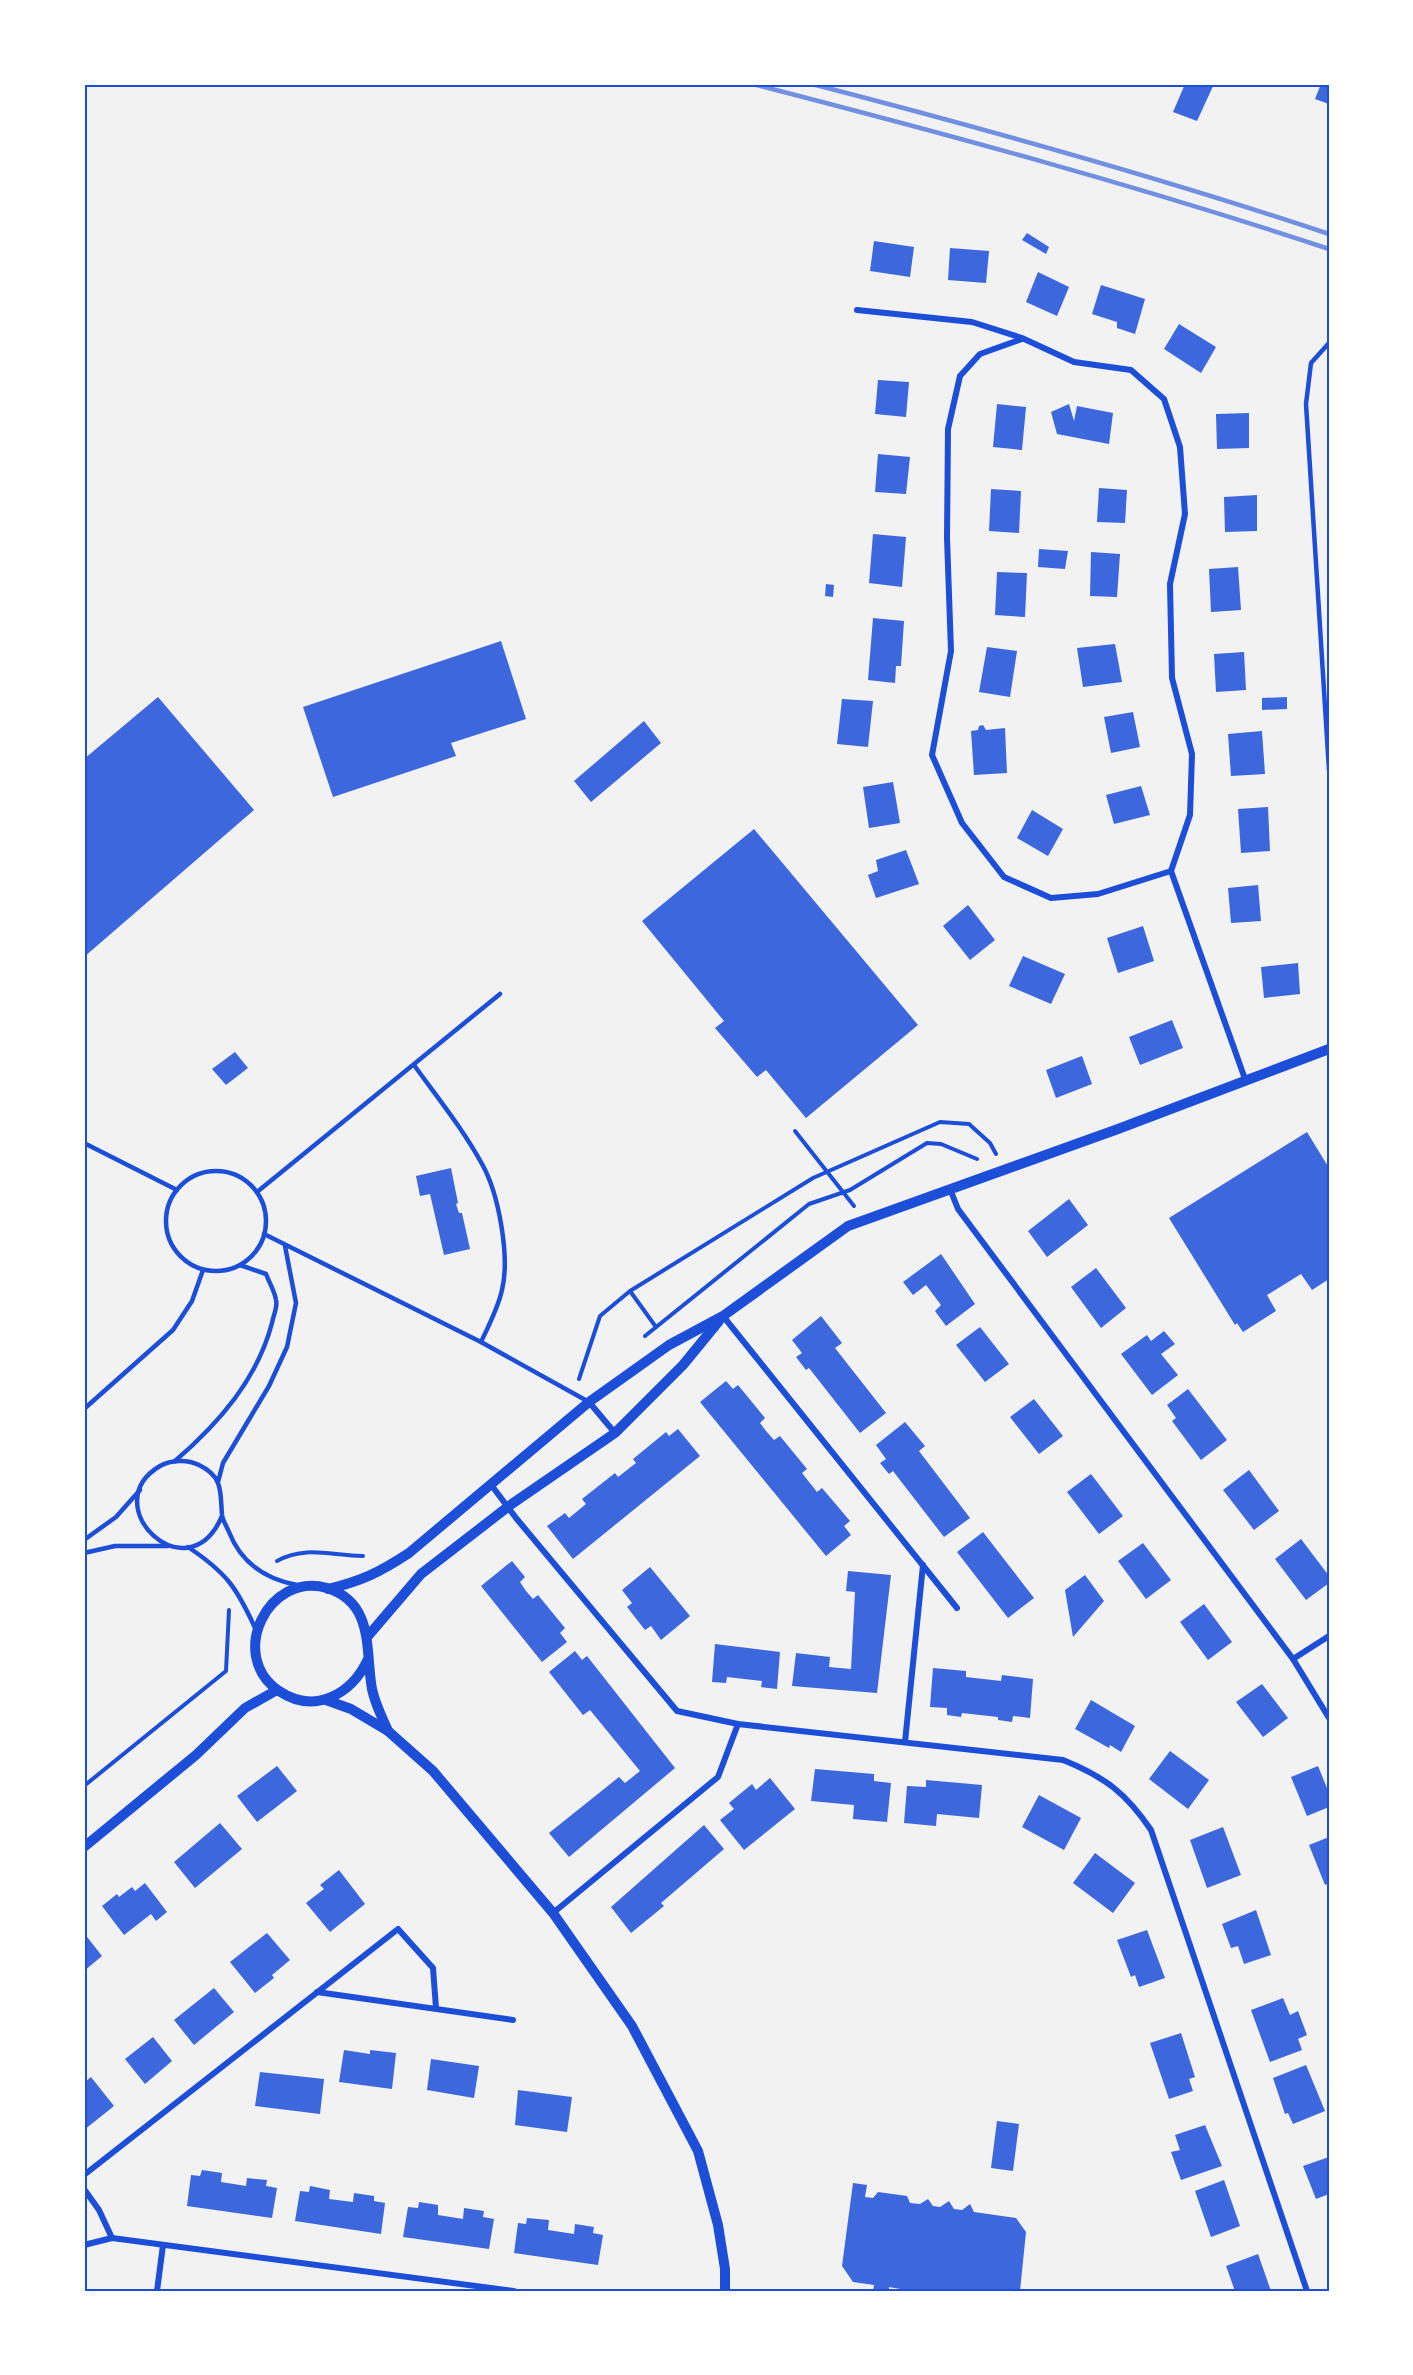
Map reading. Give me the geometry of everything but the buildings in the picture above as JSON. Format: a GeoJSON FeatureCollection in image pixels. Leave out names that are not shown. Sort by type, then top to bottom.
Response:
{"type":"FeatureCollection","features":[{"type":"Feature","properties":{"kind":"street"},"geometry":{"type":"LineString","coordinates":[[857,310],[972,322],[1023,338],[1074,362],[1131,370],[1164,399],[1180,447],[1185,514],[1170,584],[1172,678],[1192,754],[1190,815],[1171,871],[1245,1079]]}},
{"type":"Feature","properties":{"kind":"street"},"geometry":{"type":"LineString","coordinates":[[1023,338],[981,354],[960,376],[948,429],[947,537],[951,651],[932,755],[962,823],[1004,877],[1051,898],[1098,894],[1171,871]]}},
{"type":"Feature","properties":{"kind":"street"},"geometry":{"type":"LineString","coordinates":[[725,2291],[725,2269],[718,2226],[698,2151],[632,2026],[553,1912],[433,1771],[388,1731],[351,1709],[326,1700],[309,1701],[292,1698],[277,1690],[266,1678],[257,1663],[255,1647],[256,1630],[263,1614],[274,1601],[289,1591],[306,1587],[328,1588],[378,1574],[409,1553],[492,1486],[589,1402],[669,1345],[723,1316],[810,1251],[864,1218],[1005,1171],[1329,1048]]}},
{"type":"Feature","properties":{"kind":"street"},"geometry":{"type":"LineString","coordinates":[[950,1189],[958,1209],[1293,1659],[1329,1718]]}},
{"type":"Feature","properties":{"kind":"street"},"geometry":{"type":"LineString","coordinates":[[369,1636],[421,1574],[509,1506],[615,1433],[683,1365],[723,1316]]}},
{"type":"Feature","properties":{"kind":"street"},"geometry":{"type":"LineString","coordinates":[[723,1316],[957,1608]]}},
{"type":"Feature","properties":{"kind":"street"},"geometry":{"type":"LineString","coordinates":[[589,1402],[615,1433]]}},
{"type":"Feature","properties":{"kind":"street"},"geometry":{"type":"LineString","coordinates":[[492,1486],[677,1711],[738,1724],[1063,1760],[1094,1773],[1134,1806],[1151,1830],[1307,2291]]}},
{"type":"Feature","properties":{"kind":"street"},"geometry":{"type":"LineString","coordinates":[[905,1742],[923,1565]]}},
{"type":"Feature","properties":{"kind":"street"},"geometry":{"type":"LineString","coordinates":[[328,1588],[342,1595],[355,1606],[364,1620],[369,1636],[368,1659],[377,1708],[388,1731]]}},
{"type":"Feature","properties":{"kind":"street"},"geometry":{"type":"LineString","coordinates":[[1293,1659],[1329,1636]]}},
{"type":"Feature","properties":{"kind":"street"},"geometry":{"type":"LineString","coordinates":[[326,1700],[352,1685],[368,1659]]}},
{"type":"Feature","properties":{"kind":"street"},"geometry":{"type":"LineString","coordinates":[[84,1846],[196,1755],[245,1708],[277,1690]]}},
{"type":"Feature","properties":{"kind":"street"},"geometry":{"type":"LineString","coordinates":[[553,1912],[718,1777],[738,1724]]}},
{"type":"Feature","properties":{"kind":"street"},"geometry":{"type":"LineString","coordinates":[[84,2175],[398,1929],[434,1968],[436,2008]]}},
{"type":"Feature","properties":{"kind":"street"},"geometry":{"type":"LineString","coordinates":[[317,1992],[513,2020]]}},
{"type":"Feature","properties":{"kind":"street"},"geometry":{"type":"LineString","coordinates":[[84,2189],[112,2238]]}},
{"type":"Feature","properties":{"kind":"street"},"geometry":{"type":"LineString","coordinates":[[84,2245],[112,2238],[514,2291]]}},
{"type":"Feature","properties":{"kind":"street"},"geometry":{"type":"LineString","coordinates":[[157,2291],[163,2245]]}},
{"type":"Feature","properties":{"kind":"lane"},"geometry":{"type":"LineString","coordinates":[[1329,343],[1311,363],[1306,404],[1329,770]]}},
{"type":"Feature","properties":{"kind":"lane"},"geometry":{"type":"LineString","coordinates":[[257,1192],[500,994]]}},
{"type":"Feature","properties":{"kind":"lane"},"geometry":{"type":"LineString","coordinates":[[414,1065],[455,1121],[483,1166],[497,1210],[506,1252],[502,1290],[481,1342]]}},
{"type":"Feature","properties":{"kind":"lane"},"geometry":{"type":"LineString","coordinates":[[84,1143],[177,1190]]}},
{"type":"Feature","properties":{"kind":"lane"},"geometry":{"type":"LineString","coordinates":[[215,1171],[231,1173],[245,1180],[257,1192],[264,1212],[264,1234],[251,1257],[228,1270],[203,1270],[188,1263],[176,1252],[168,1237],[165,1221],[168,1204],[188,1179],[201,1173],[215,1171]]}},
{"type":"Feature","properties":{"kind":"lane"},"geometry":{"type":"LineString","coordinates":[[264,1234],[481,1342],[589,1402]]}},
{"type":"Feature","properties":{"kind":"lane"},"geometry":{"type":"LineString","coordinates":[[84,1553],[115,1546],[188,1547],[210,1536],[222,1516],[224,1504],[218,1482],[223,1463],[269,1386],[287,1347],[296,1303],[285,1245]]}},
{"type":"Feature","properties":{"kind":"lane"},"geometry":{"type":"LineString","coordinates":[[84,1540],[116,1517],[153,1471],[175,1461],[202,1438],[228,1409],[247,1380],[267,1341],[277,1302],[266,1274],[240,1265]]}},
{"type":"Feature","properties":{"kind":"lane"},"geometry":{"type":"LineString","coordinates":[[84,1409],[173,1330],[192,1301],[203,1270]]}},
{"type":"Feature","properties":{"kind":"lane"},"geometry":{"type":"LineString","coordinates":[[175,1461],[199,1465],[218,1482]]}},
{"type":"Feature","properties":{"kind":"lane"},"geometry":{"type":"LineString","coordinates":[[140,1490],[137,1504],[140,1518],[156,1540],[169,1546]]}},
{"type":"Feature","properties":{"kind":"lane"},"geometry":{"type":"LineString","coordinates":[[222,1516],[236,1552],[276,1581],[306,1587]]}},
{"type":"Feature","properties":{"kind":"lane"},"geometry":{"type":"LineString","coordinates":[[188,1547],[214,1564],[237,1590],[256,1630]]}},
{"type":"Feature","properties":{"kind":"path"},"geometry":{"type":"LineString","coordinates":[[574,1393],[600,1317],[630,1291],[813,1178],[940,1122],[969,1124],[990,1143],[1005,1171]]}},
{"type":"Feature","properties":{"kind":"path"},"geometry":{"type":"LineString","coordinates":[[795,1131],[864,1218]]}},
{"type":"Feature","properties":{"kind":"railway"},"geometry":{"type":"LineString","coordinates":[[753,84],[1042,162],[1329,249]]}},
{"type":"Feature","properties":{"kind":"railway"},"geometry":{"type":"LineString","coordinates":[[812,84],[1072,154],[1329,234]]}}]}
